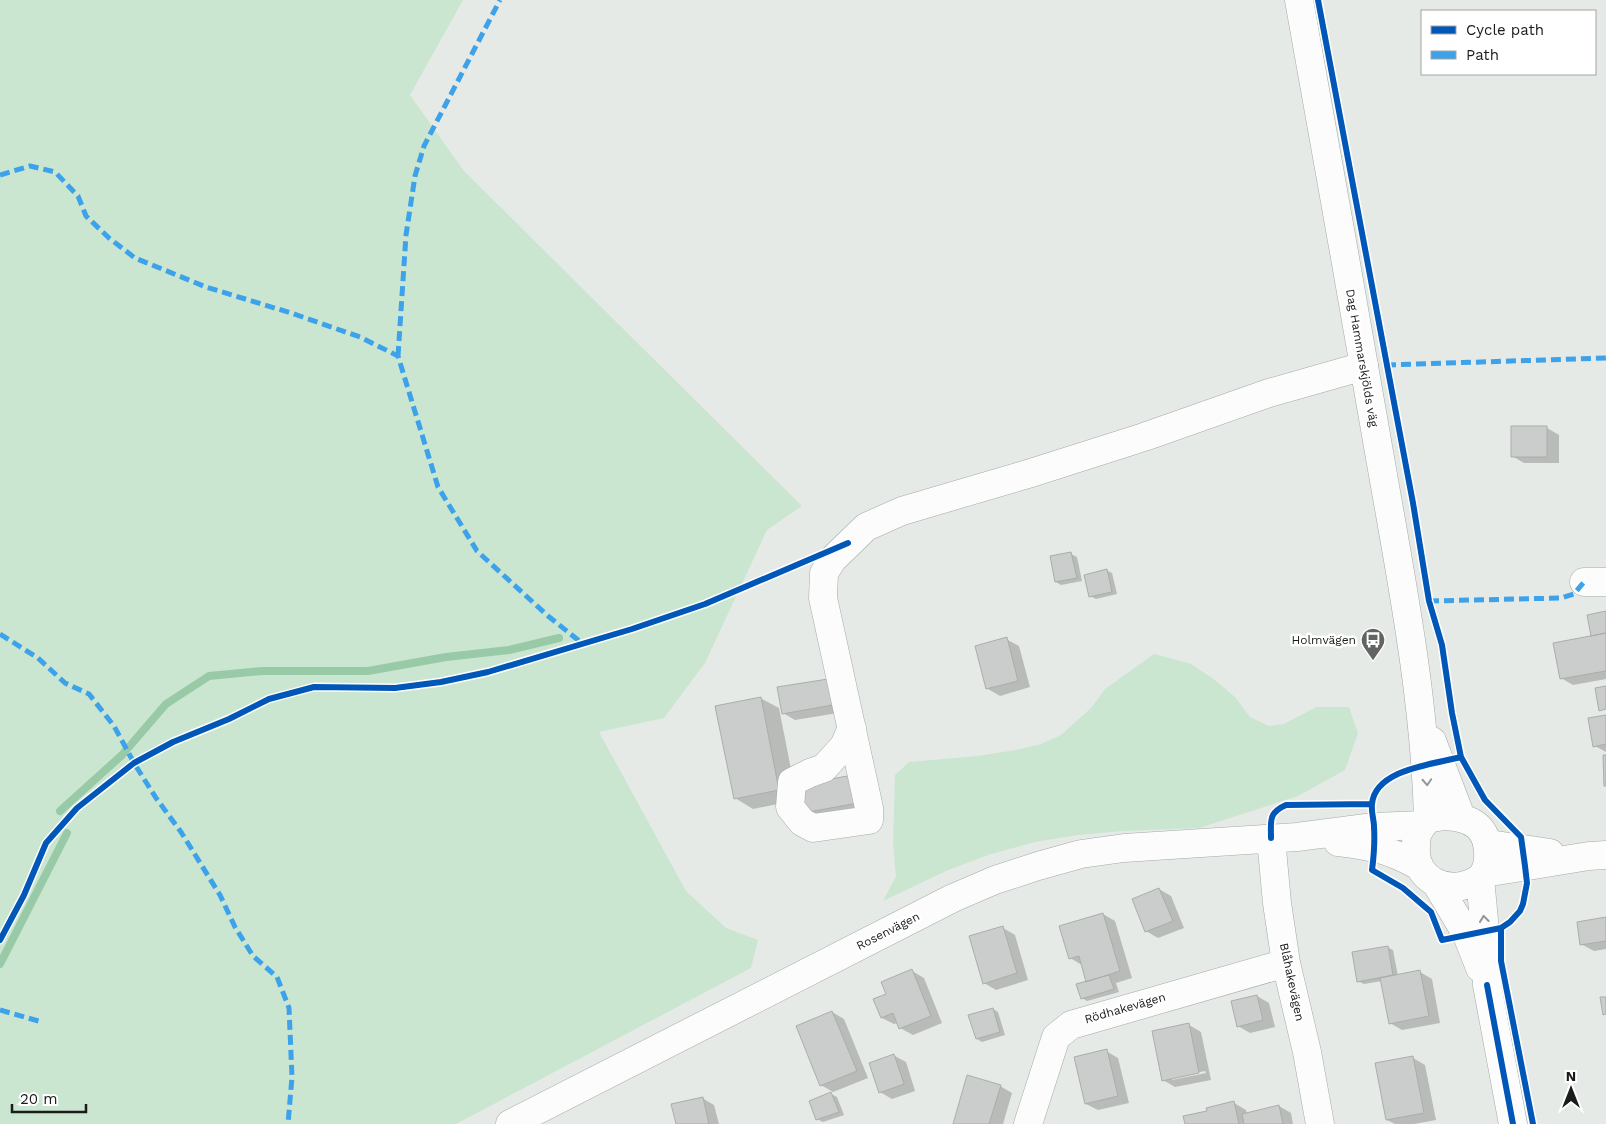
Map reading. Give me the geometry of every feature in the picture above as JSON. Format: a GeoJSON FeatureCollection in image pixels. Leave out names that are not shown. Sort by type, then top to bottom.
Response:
{"type":"FeatureCollection","features":[{"type":"Feature","properties":{"kind":"street","name":"Dag Hammarskjölds väg"},"geometry":{"type":"LineString","coordinates":[[1299,0],[1394,536],[1422,716],[1425,822],[1417,835],[1415,854],[1467,935],[1487,985]]}},
{"type":"Feature","properties":{"kind":"street"},"geometry":{"type":"LineString","coordinates":[[852,728],[823,598],[824,573],[833,558],[866,527],[902,511],[1050,467],[1269,393],[1364,366]]}},
{"type":"Feature","properties":{"kind":"street","name":"Dag Hammarskjölds väg"},"geometry":{"type":"LineString","coordinates":[[1422,716],[1461,817]]}},
{"type":"Feature","properties":{"kind":"street"},"geometry":{"type":"LineString","coordinates":[[1425,822],[1444,816],[1461,817],[1472,822],[1483,832],[1488,844],[1522,850],[1597,856]]}},
{"type":"Feature","properties":{"kind":"street","name":"Rosenvägen"},"geometry":{"type":"LineString","coordinates":[[510,1124],[952,898],[995,880],[1080,854],[1124,848],[1284,837],[1425,822]]}},
{"type":"Feature","properties":{"kind":"street","name":"Rosenvägen"},"geometry":{"type":"LineString","coordinates":[[1284,837],[1375,847],[1398,854],[1427,874]]}},
{"type":"Feature","properties":{"kind":"street","name":"Blåhakevägen"},"geometry":{"type":"LineString","coordinates":[[1284,837],[1277,903],[1286,963],[1307,1052],[1320,1124]]}},
{"type":"Feature","properties":{"kind":"street","name":"Dag Hammarskjölds väg"},"geometry":{"type":"LineString","coordinates":[[1488,844],[1488,864],[1482,876],[1487,985],[1513,1124]]}},
{"type":"Feature","properties":{"kind":"street"},"geometry":{"type":"LineString","coordinates":[[1427,874],[1448,887],[1458,887],[1482,876],[1597,856]]}},
{"type":"Feature","properties":{"kind":"street","name":"Rödhakevägen"},"geometry":{"type":"LineString","coordinates":[[1028,1124],[1056,1037],[1071,1025],[1286,963]]}},
{"type":"Feature","properties":{"kind":"green space"},"geometry":{"type":"Polygon","coordinates":[[[0,0],[463,0],[410,95],[464,171],[802,506],[767,530],[705,663],[664,718],[599,732],[686,891],[726,928],[758,940],[751,968],[456,1124],[0,1124],[0,0]]]}},
{"type":"Feature","properties":{"kind":"green space"},"geometry":{"type":"Polygon","coordinates":[[[1154,654],[1189,663],[1211,677],[1235,697],[1250,717],[1269,726],[1284,724],[1316,707],[1349,707],[1358,733],[1345,770],[1298,796],[1199,828],[1124,831],[1078,835],[1035,842],[991,854],[946,871],[883,901],[896,876],[893,844],[895,775],[909,762],[977,756],[1041,744],[1061,735],[1091,708],[1105,689],[1154,654]]]}},
{"type":"Feature","properties":{"kind":"building"},"geometry":{"type":"Polygon","coordinates":[[[1511,426],[1547,426],[1547,457],[1511,457],[1511,426]]]}},
{"type":"Feature","properties":{"kind":"building"},"geometry":{"type":"Polygon","coordinates":[[[1071,552],[1077,578],[1055,582],[1050,556],[1071,552]]]}},
{"type":"Feature","properties":{"kind":"building"},"geometry":{"type":"Polygon","coordinates":[[[1107,569],[1112,592],[1089,597],[1084,575],[1107,569]]]}},
{"type":"Feature","properties":{"kind":"building"},"geometry":{"type":"Polygon","coordinates":[[[1606,611],[1606,633],[1591,636],[1587,615],[1606,611]]]}},
{"type":"Feature","properties":{"kind":"building"},"geometry":{"type":"Polygon","coordinates":[[[1606,633],[1606,671],[1560,679],[1553,643],[1606,633]]]}},
{"type":"Feature","properties":{"kind":"building"},"geometry":{"type":"Polygon","coordinates":[[[1007,637],[1018,681],[986,689],[975,646],[1007,637]]]}},
{"type":"Feature","properties":{"kind":"building"},"geometry":{"type":"Polygon","coordinates":[[[828,679],[833,705],[782,714],[777,687],[828,679]]]}},
{"type":"Feature","properties":{"kind":"building"},"geometry":{"type":"Polygon","coordinates":[[[1606,686],[1606,709],[1599,711],[1595,688],[1606,686]]]}},
{"type":"Feature","properties":{"kind":"building"},"geometry":{"type":"Polygon","coordinates":[[[761,697],[779,790],[734,799],[715,706],[761,697]]]}},
{"type":"Feature","properties":{"kind":"building"},"geometry":{"type":"Polygon","coordinates":[[[1606,715],[1606,744],[1593,747],[1588,718],[1606,715]]]}},
{"type":"Feature","properties":{"kind":"building"},"geometry":{"type":"Polygon","coordinates":[[[1603,755],[1606,755],[1606,786],[1604,786],[1603,755]]]}},
{"type":"Feature","properties":{"kind":"building"},"geometry":{"type":"Polygon","coordinates":[[[853,775],[858,803],[803,813],[798,785],[853,775]]]}},
{"type":"Feature","properties":{"kind":"building"},"geometry":{"type":"Polygon","coordinates":[[[1159,888],[1173,921],[1145,932],[1132,899],[1159,888]]]}},
{"type":"Feature","properties":{"kind":"building"},"geometry":{"type":"Polygon","coordinates":[[[1103,913],[1120,971],[1086,982],[1079,956],[1069,959],[1059,926],[1103,913]]]}},
{"type":"Feature","properties":{"kind":"building"},"geometry":{"type":"Polygon","coordinates":[[[1606,917],[1606,941],[1580,945],[1577,922],[1606,917]]]}},
{"type":"Feature","properties":{"kind":"building"},"geometry":{"type":"Polygon","coordinates":[[[1003,926],[1017,973],[983,984],[969,936],[1003,926]]]}},
{"type":"Feature","properties":{"kind":"building"},"geometry":{"type":"Polygon","coordinates":[[[1388,946],[1393,975],[1357,982],[1352,952],[1388,946]]]}},
{"type":"Feature","properties":{"kind":"building"},"geometry":{"type":"Polygon","coordinates":[[[912,969],[931,1016],[899,1029],[893,1013],[881,1018],[873,999],[886,994],[881,982],[912,969]]]}},
{"type":"Feature","properties":{"kind":"building"},"geometry":{"type":"Polygon","coordinates":[[[1420,970],[1429,1016],[1389,1024],[1380,978],[1420,970]]]}},
{"type":"Feature","properties":{"kind":"building"},"geometry":{"type":"Polygon","coordinates":[[[1109,975],[1114,989],[1081,999],[1076,984],[1109,975]]]}},
{"type":"Feature","properties":{"kind":"building"},"geometry":{"type":"Polygon","coordinates":[[[1257,995],[1263,1020],[1237,1027],[1231,1001],[1257,995]]]}},
{"type":"Feature","properties":{"kind":"building"},"geometry":{"type":"Polygon","coordinates":[[[1600,997],[1606,997],[1606,1014],[1603,1015],[1600,997]]]}},
{"type":"Feature","properties":{"kind":"building"},"geometry":{"type":"Polygon","coordinates":[[[993,1008],[1000,1032],[976,1039],[968,1015],[993,1008]]]}},
{"type":"Feature","properties":{"kind":"building"},"geometry":{"type":"Polygon","coordinates":[[[832,1011],[857,1071],[820,1086],[796,1026],[832,1011]]]}},
{"type":"Feature","properties":{"kind":"building"},"geometry":{"type":"Polygon","coordinates":[[[1189,1023],[1199,1073],[1162,1081],[1152,1031],[1189,1023]]]}},
{"type":"Feature","properties":{"kind":"building"},"geometry":{"type":"Polygon","coordinates":[[[1107,1049],[1118,1096],[1085,1104],[1074,1057],[1107,1049]]]}},
{"type":"Feature","properties":{"kind":"building"},"geometry":{"type":"Polygon","coordinates":[[[894,1054],[904,1084],[879,1093],[869,1063],[894,1054]]]}},
{"type":"Feature","properties":{"kind":"building"},"geometry":{"type":"Polygon","coordinates":[[[1413,1056],[1424,1113],[1386,1120],[1375,1063],[1413,1056]]]}},
{"type":"Feature","properties":{"kind":"building"},"geometry":{"type":"Polygon","coordinates":[[[967,1075],[1001,1085],[989,1124],[953,1124],[967,1075]]]}},
{"type":"Feature","properties":{"kind":"building"},"geometry":{"type":"Polygon","coordinates":[[[831,1092],[839,1112],[816,1120],[809,1101],[831,1092]]]}},
{"type":"Feature","properties":{"kind":"building"},"geometry":{"type":"Polygon","coordinates":[[[703,1097],[709,1124],[676,1124],[671,1104],[703,1097]]]}},
{"type":"Feature","properties":{"kind":"building"},"geometry":{"type":"Polygon","coordinates":[[[1234,1101],[1239,1124],[1185,1124],[1183,1116],[1207,1111],[1206,1108],[1234,1101]]]}},
{"type":"Feature","properties":{"kind":"building"},"geometry":{"type":"Polygon","coordinates":[[[1279,1105],[1283,1124],[1244,1124],[1242,1114],[1279,1105]]]}},
{"type":"Feature","properties":{"kind":"waterway"},"geometry":{"type":"LineString","coordinates":[[60,811],[122,755],[166,704],[209,676],[262,671],[368,671],[446,657],[509,650],[559,638]]}},
{"type":"Feature","properties":{"kind":"waterway"},"geometry":{"type":"LineString","coordinates":[[0,964],[67,833]]}},
{"type":"Feature","properties":{"kind":"marked path"},"geometry":{"type":"LineString","coordinates":[[398,356],[406,235],[415,176],[424,146],[500,0]]}},
{"type":"Feature","properties":{"kind":"marked path"},"geometry":{"type":"LineString","coordinates":[[0,175],[30,166],[55,172],[78,196],[86,216],[109,238],[135,258],[206,287],[291,313],[360,337],[398,356],[438,487],[477,551],[548,616],[583,644]]}},
{"type":"Feature","properties":{"kind":"marked path"},"geometry":{"type":"LineString","coordinates":[[1386,365],[1606,358]]}},
{"type":"Feature","properties":{"kind":"marked path"},"geometry":{"type":"LineString","coordinates":[[1429,601],[1561,598],[1574,594],[1584,582]]}},
{"type":"Feature","properties":{"kind":"marked path"},"geometry":{"type":"LineString","coordinates":[[0,634],[38,658],[65,683],[89,694],[114,726],[156,798],[181,832],[220,895],[235,927],[253,956],[277,977],[289,1008],[292,1077],[288,1124]]}},
{"type":"Feature","properties":{"kind":"marked path"},"geometry":{"type":"LineString","coordinates":[[0,1010],[42,1022]]}},
{"type":"Feature","properties":{"kind":"cycle path"},"geometry":{"type":"LineString","coordinates":[[1318,0],[1413,503],[1429,601],[1442,645],[1452,713],[1461,757],[1485,800],[1521,837],[1525,866],[1527,883],[1523,904],[1520,911],[1510,922],[1501,928],[1442,940],[1431,912],[1403,888],[1372,870],[1374,854],[1372,804],[1376,792],[1384,783],[1395,776],[1408,770],[1461,757]]}},
{"type":"Feature","properties":{"kind":"cycle path"},"geometry":{"type":"LineString","coordinates":[[0,940],[24,895],[46,843],[77,808],[134,763],[173,742],[229,719],[269,699],[314,687],[395,688],[441,682],[488,672],[632,629],[705,604],[848,543]]}},
{"type":"Feature","properties":{"kind":"cycle path"},"geometry":{"type":"LineString","coordinates":[[1271,838],[1273,814],[1286,805],[1372,804]]}},
{"type":"Feature","properties":{"kind":"cycle path"},"geometry":{"type":"LineString","coordinates":[[1501,928],[1501,961],[1533,1124]]}},
{"type":"Feature","properties":{"kind":"cycle path"},"geometry":{"type":"LineString","coordinates":[[1487,985],[1513,1124]]}},
{"type":"Feature","properties":{"kind":"place","name":"Holmvägen"},"geometry":{"type":"Point","coordinates":[1373,661]}}]}
